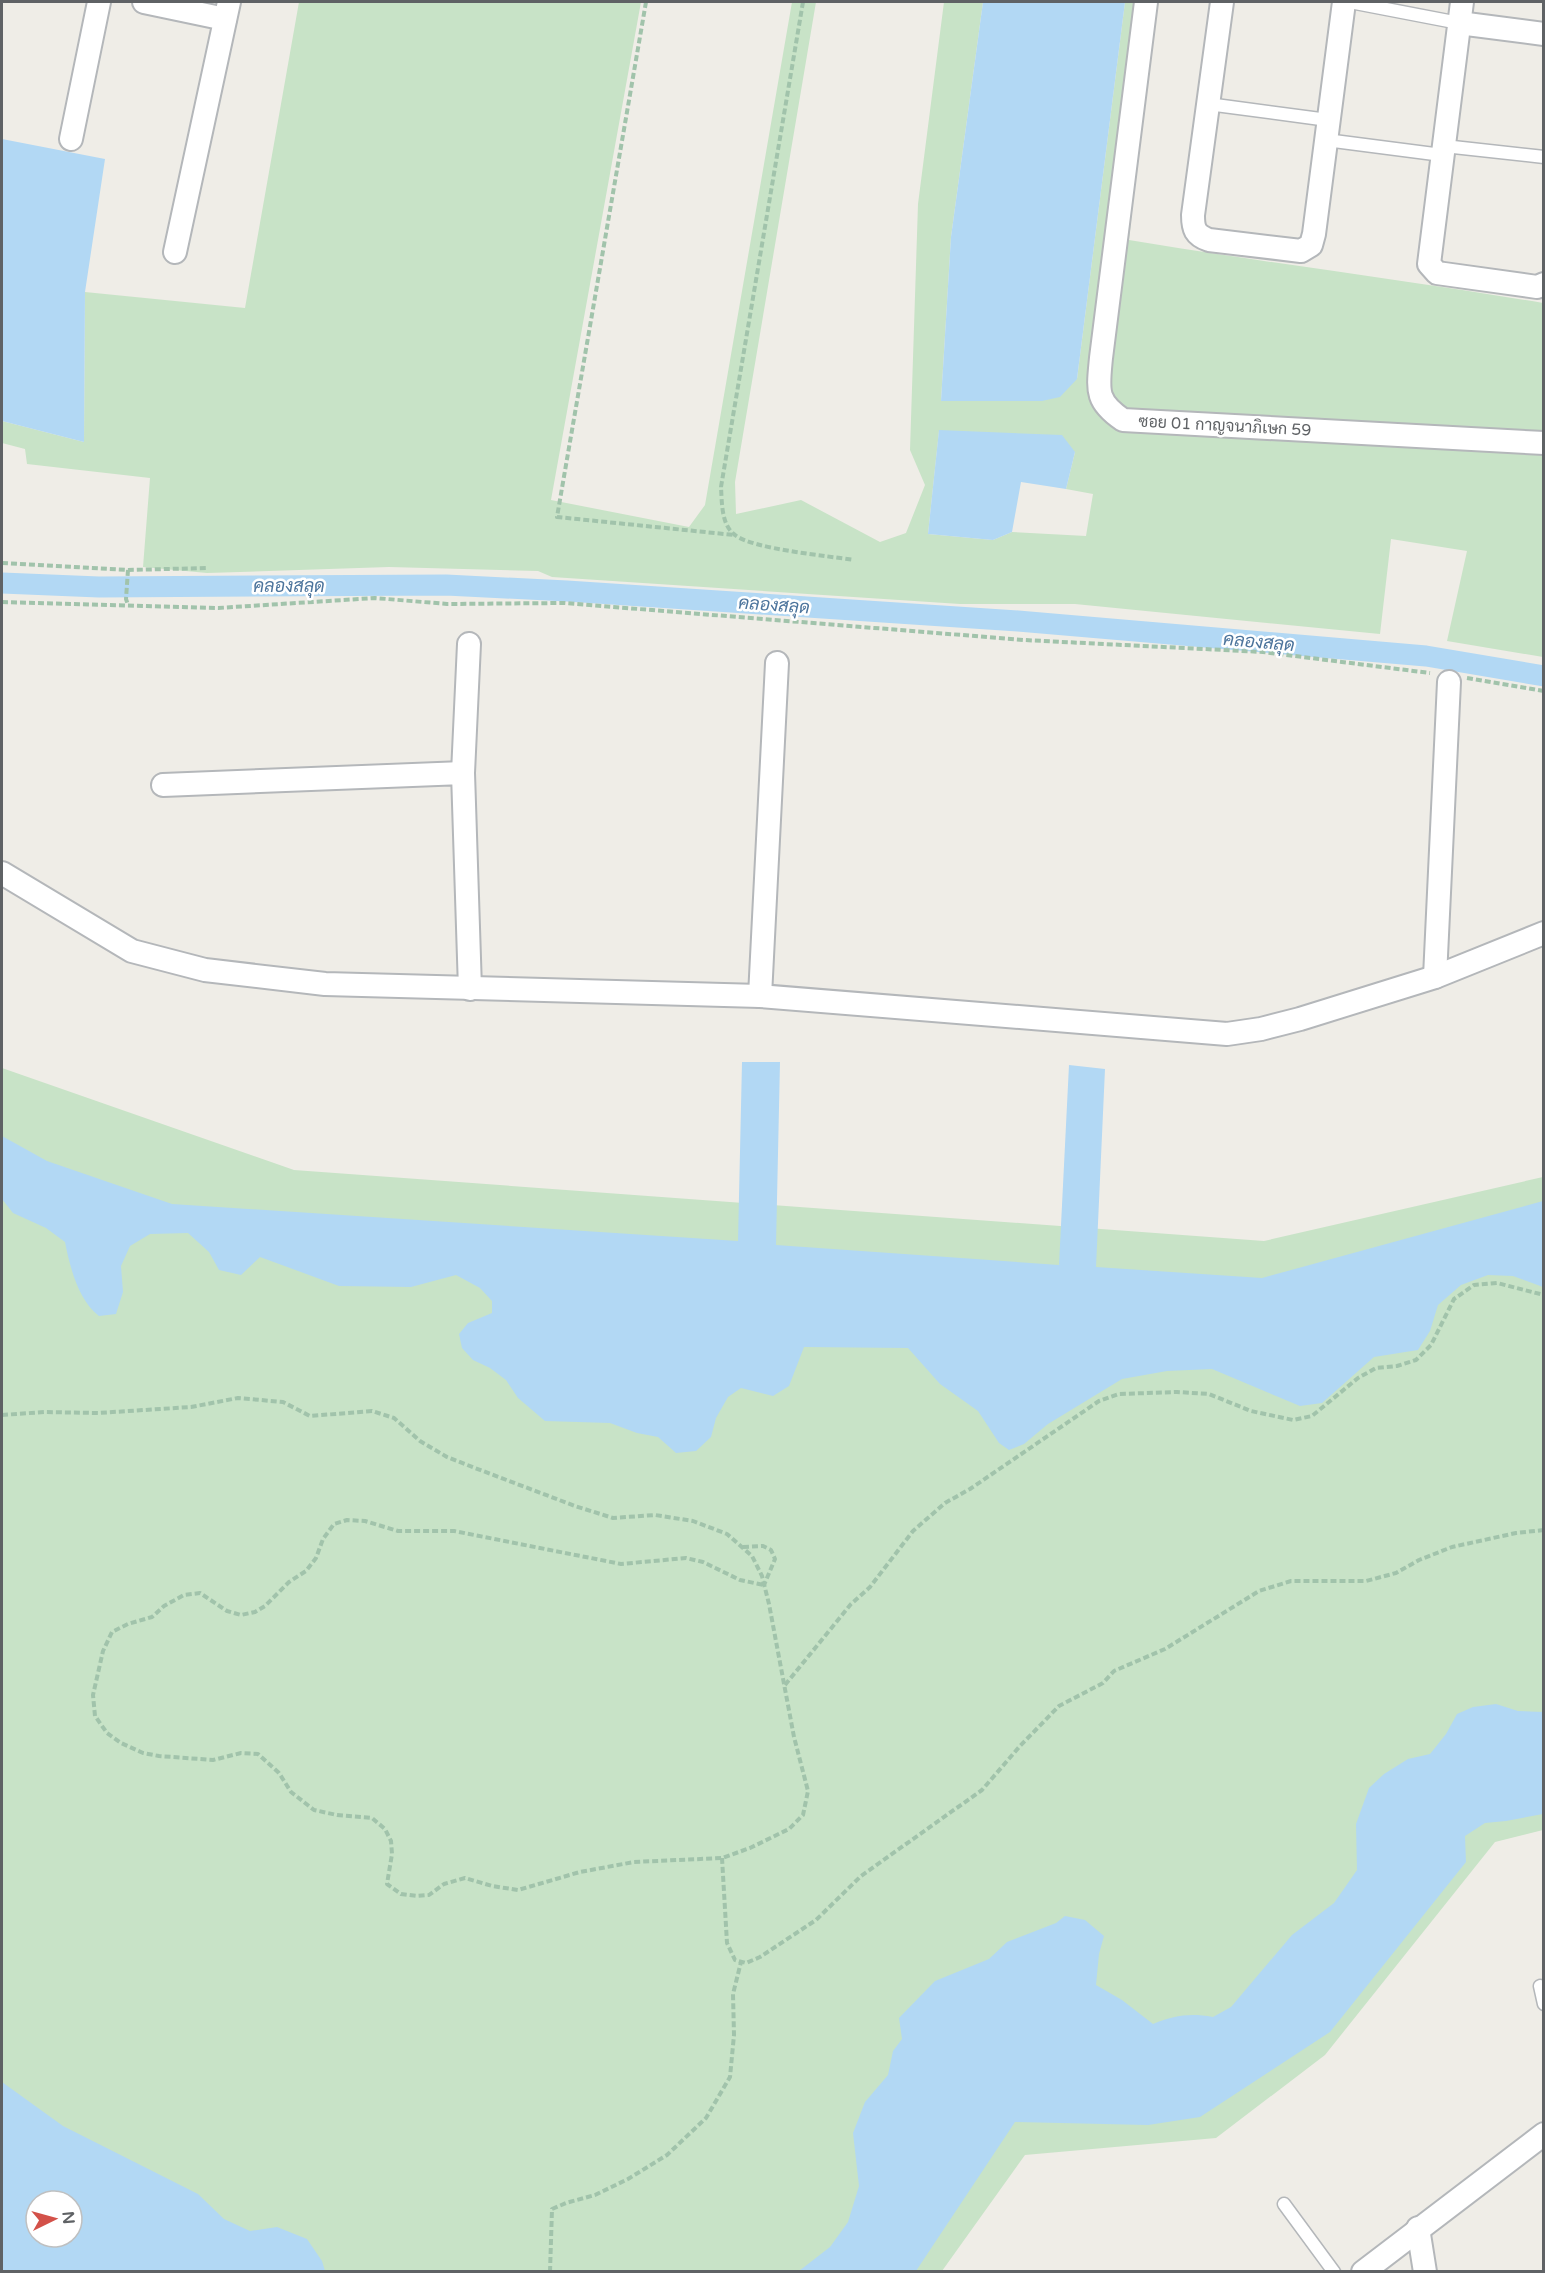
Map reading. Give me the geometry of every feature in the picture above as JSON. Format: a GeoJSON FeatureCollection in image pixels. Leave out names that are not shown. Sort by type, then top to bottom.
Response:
{"type":"FeatureCollection","features":[{"type":"Feature","properties":{"kind":"street"},"geometry":{"type":"LineString","coordinates":[[71,139],[99,2]]}},
{"type":"Feature","properties":{"kind":"street"},"geometry":{"type":"LineString","coordinates":[[144,2],[227,10],[175,252]]}},
{"type":"Feature","properties":{"kind":"street","name":"ซอย 01 กาญจนาภิเษก 59"},"geometry":{"type":"LineString","coordinates":[[1146,2],[1099,376],[1101,400],[1109,411],[1123,420],[1544,443]]}},
{"type":"Feature","properties":{"kind":"street"},"geometry":{"type":"LineString","coordinates":[[1222,2],[1193,227],[1197,236],[1209,240],[1301,251],[1311,245],[1314,234],[1344,2]]}},
{"type":"Feature","properties":{"kind":"street"},"geometry":{"type":"LineString","coordinates":[[1544,34],[1461,12],[1429,264],[1437,273],[1453,277],[1537,287],[1544,284]]}},
{"type":"Feature","properties":{"kind":"street"},"geometry":{"type":"LineString","coordinates":[[469,644],[463,773],[470,988]]}},
{"type":"Feature","properties":{"kind":"street"},"geometry":{"type":"LineString","coordinates":[[760,996],[777,663]]}},
{"type":"Feature","properties":{"kind":"street"},"geometry":{"type":"LineString","coordinates":[[1435,977],[1448,678]]}},
{"type":"Feature","properties":{"kind":"street"},"geometry":{"type":"LineString","coordinates":[[163,785],[463,773]]}},
{"type":"Feature","properties":{"kind":"street"},"geometry":{"type":"LineString","coordinates":[[2,873],[132,951],[205,970],[325,984],[760,996],[1227,1034],[1261,1029],[1300,1019],[1435,977],[1544,933]]}},
{"type":"Feature","properties":{"kind":"street"},"geometry":{"type":"LineString","coordinates":[[1363,2271],[1544,2134]]}},
{"type":"Feature","properties":{"kind":"street"},"geometry":{"type":"LineString","coordinates":[[1418,2228],[1425,2271]]}},
{"type":"Feature","properties":{"kind":"lane"},"geometry":{"type":"LineString","coordinates":[[1350,2],[1461,12]]}},
{"type":"Feature","properties":{"kind":"lane"},"geometry":{"type":"LineString","coordinates":[[1208,104],[1327,130],[1443,151],[1544,157]]}},
{"type":"Feature","properties":{"kind":"lane"},"geometry":{"type":"LineString","coordinates":[[1540,1986],[1544,2004]]}},
{"type":"Feature","properties":{"kind":"lane"},"geometry":{"type":"LineString","coordinates":[[1284,2204],[1334,2271]]}},
{"type":"Feature","properties":{"kind":"path"},"geometry":{"type":"LineString","coordinates":[[646,2],[557,517],[734,535],[754,544],[854,560]]}},
{"type":"Feature","properties":{"kind":"path"},"geometry":{"type":"LineString","coordinates":[[734,535],[724,517],[721,487],[803,2]]}},
{"type":"Feature","properties":{"kind":"path"},"geometry":{"type":"LineString","coordinates":[[2,563],[128,572],[207,568]]}},
{"type":"Feature","properties":{"kind":"path"},"geometry":{"type":"LineString","coordinates":[[128,572],[126,599],[129,605]]}},
{"type":"Feature","properties":{"kind":"path"},"geometry":{"type":"LineString","coordinates":[[2,602],[218,608],[375,598],[447,604],[564,603],[1024,639],[1263,652],[1544,691]]}},
{"type":"Feature","properties":{"kind":"path"},"geometry":{"type":"LineString","coordinates":[[784,1685],[852,1604],[870,1587],[913,1531],[945,1503],[970,1489],[1100,1401],[1119,1394],[1177,1392],[1209,1394],[1251,1411],[1293,1420],[1311,1416],[1358,1378],[1376,1368],[1397,1366],[1416,1360],[1431,1345],[1454,1299],[1474,1285],[1497,1283],[1544,1295]]}},
{"type":"Feature","properties":{"kind":"path"},"geometry":{"type":"LineString","coordinates":[[2,1414],[98,1413],[191,1407],[238,1398],[283,1402],[310,1416],[372,1411],[394,1418],[420,1441],[447,1457],[574,1506],[614,1518],[655,1515],[693,1521],[728,1534],[752,1556],[764,1585],[794,1737],[808,1791],[803,1815],[789,1829],[750,1848],[722,1858],[634,1862],[580,1872],[518,1890],[492,1886],[465,1878],[444,1884],[429,1895],[401,1894],[387,1884],[392,1854],[391,1841],[385,1828],[372,1818],[337,1815],[314,1810],[291,1792],[279,1773],[258,1754],[241,1753],[213,1760],[143,1753],[120,1743],[107,1733],[95,1716],[93,1695],[103,1651],[112,1632],[128,1624],[152,1617],[164,1606],[184,1595],[200,1593],[227,1611],[241,1615],[255,1612],[265,1606],[289,1582],[306,1571],[316,1558],[324,1539],[334,1524],[347,1520],[365,1521],[398,1531],[454,1531],[621,1564],[686,1558],[703,1562],[741,1580],[764,1585]]}},
{"type":"Feature","properties":{"kind":"path"},"geometry":{"type":"LineString","coordinates":[[722,1858],[727,1943],[735,1960],[746,1963],[760,1957],[816,1920],[861,1876],[982,1790],[1059,1706],[1103,1683],[1114,1671],[1165,1649],[1260,1591],[1291,1581],[1366,1581],[1396,1573],[1419,1560],[1452,1547],[1516,1533],[1544,1530]]}},
{"type":"Feature","properties":{"kind":"path"},"geometry":{"type":"LineString","coordinates":[[742,1547],[763,1546],[771,1550],[775,1559],[764,1585]]}},
{"type":"Feature","properties":{"kind":"path"},"geometry":{"type":"LineString","coordinates":[[550,2271],[552,2209],[595,2195],[628,2180],[667,2155],[706,2118],[730,2077],[734,2035],[734,1994],[741,1962]]}},
{"type":"Feature","properties":{"kind":"green space"},"geometry":{"type":"Polygon","coordinates":[[[299,2],[641,2],[551,500],[689,527],[705,505],[792,2],[816,2],[735,482],[736,514],[801,500],[880,542],[906,533],[925,485],[910,450],[918,204],[944,2],[983,2],[951,237],[941,401],[1077,379],[1125,2],[1154,2],[1129,240],[1543,303],[1543,657],[1447,641],[1467,551],[1391,539],[1380,634],[1075,604],[960,604],[552,577],[538,571],[389,567],[207,573],[143,567],[150,478],[27,464],[25,449],[2,443],[2,421],[84,442],[85,292],[245,308],[299,2]],[[939,431],[928,534],[993,540],[1012,532],[1086,536],[1093,494],[1066,489],[1075,452],[939,431]]]}},
{"type":"Feature","properties":{"kind":"green space"},"geometry":{"type":"Polygon","coordinates":[[[2,1068],[294,1170],[1264,1241],[1543,1177],[1543,1830],[1495,1842],[1325,2055],[1216,2138],[1025,2155],[942,2271],[2,2271],[2,1068]]]}},
{"type":"Feature","properties":{"kind":"water"},"geometry":{"type":"Polygon","coordinates":[[[983,2],[1125,2],[1077,379],[1060,397],[1042,401],[941,401],[951,237],[983,2]]]}},
{"type":"Feature","properties":{"kind":"water"},"geometry":{"type":"Polygon","coordinates":[[[2,139],[105,159],[85,292],[84,442],[2,421],[2,139]]]}},
{"type":"Feature","properties":{"kind":"water"},"geometry":{"type":"Polygon","coordinates":[[[939,430],[1062,435],[1075,452],[1066,489],[1021,482],[1012,532],[993,540],[928,534],[939,430]]]}},
{"type":"Feature","properties":{"kind":"water"},"geometry":{"type":"Polygon","coordinates":[[[742,1062],[780,1062],[776,1245],[1059,1265],[1069,1065],[1105,1069],[1096,1267],[1262,1278],[1543,1201],[1543,1287],[1513,1276],[1488,1275],[1461,1285],[1438,1305],[1430,1331],[1418,1350],[1374,1357],[1322,1403],[1300,1406],[1212,1369],[1167,1371],[1122,1379],[1048,1424],[1024,1444],[1009,1450],[999,1443],[978,1411],[940,1384],[908,1348],[804,1347],[789,1386],[773,1396],[741,1388],[728,1397],[716,1418],[711,1437],[696,1451],[676,1453],[658,1437],[637,1433],[610,1423],[545,1421],[518,1398],[506,1380],[490,1368],[473,1360],[462,1348],[459,1334],[468,1323],[492,1313],[492,1301],[480,1288],[456,1275],[411,1287],[339,1286],[260,1257],[241,1275],[219,1270],[209,1252],[188,1233],[150,1234],[130,1246],[121,1266],[123,1292],[116,1314],[99,1316],[80,1292],[72,1272],[65,1242],[46,1228],[13,1213],[2,1199],[2,1136],[47,1161],[172,1204],[738,1241],[742,1062]]]}},
{"type":"Feature","properties":{"kind":"water"},"geometry":{"type":"Polygon","coordinates":[[[1496,1704],[1518,1711],[1543,1712],[1543,1814],[1485,1823],[1465,1836],[1466,1862],[1330,2032],[1200,2117],[1148,2125],[1015,2122],[916,2271],[799,2271],[830,2247],[848,2222],[859,2186],[853,2133],[865,2102],[888,2075],[893,2051],[902,2039],[899,2018],[935,1981],[989,1959],[1007,1942],[1056,1923],[1065,1916],[1085,1920],[1104,1936],[1099,1954],[1096,1985],[1122,2000],[1153,2024],[1183,2016],[1213,2017],[1231,2007],[1292,1935],[1334,1903],[1357,1870],[1356,1824],[1369,1788],[1384,1774],[1408,1759],[1430,1754],[1446,1734],[1457,1714],[1473,1707],[1496,1704]]]}},
{"type":"Feature","properties":{"kind":"water"},"geometry":{"type":"Polygon","coordinates":[[[2,2082],[63,2126],[198,2194],[224,2219],[250,2231],[277,2227],[307,2239],[322,2261],[325,2271],[2,2271],[2,2082]]]}},
{"type":"Feature","properties":{"kind":"waterway","name":"คลองสลุด"},"geometry":{"type":"LineString","coordinates":[[2,583],[99,587],[446,585],[567,591],[1018,621],[1426,656],[1544,676]]}}]}
